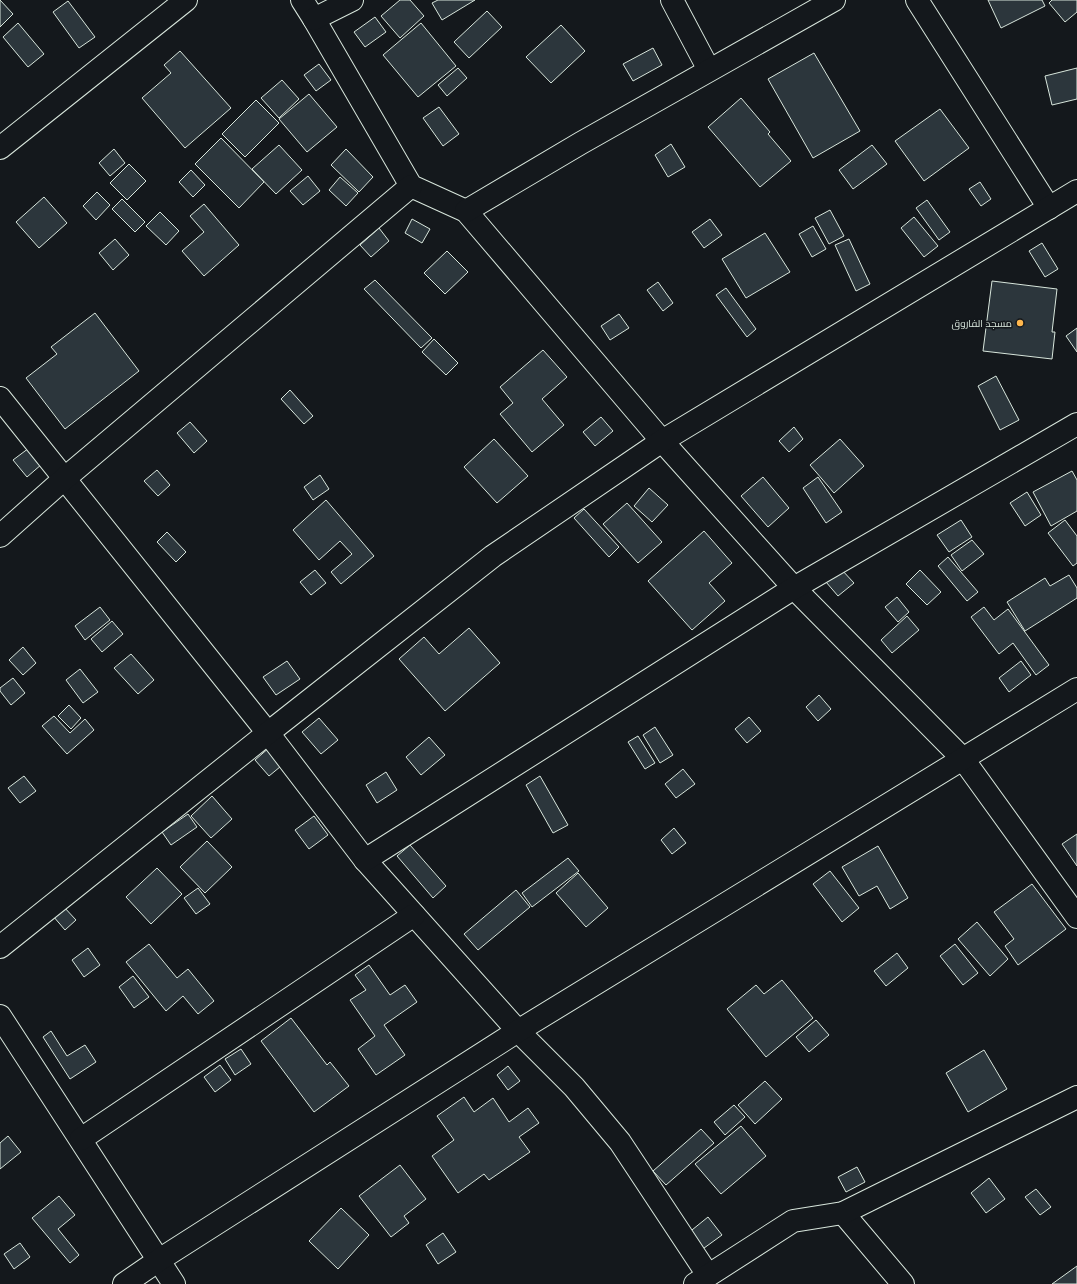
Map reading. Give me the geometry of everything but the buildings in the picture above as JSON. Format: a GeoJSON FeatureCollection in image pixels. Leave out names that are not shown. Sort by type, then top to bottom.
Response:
{"type":"FeatureCollection","features":[{"type":"Feature","properties":{"kind":"street"},"geometry":{"type":"LineString","coordinates":[[0,148],[186,0]]}},
{"type":"Feature","properties":{"kind":"street"},"geometry":{"type":"LineString","coordinates":[[302,0],[411,186],[466,211],[662,440],[794,588],[963,759],[1077,917]]}},
{"type":"Feature","properties":{"kind":"street"},"geometry":{"type":"LineString","coordinates":[[314,19],[352,0]]}},
{"type":"Feature","properties":{"kind":"street"},"geometry":{"type":"LineString","coordinates":[[672,0],[709,70]]}},
{"type":"Feature","properties":{"kind":"street"},"geometry":{"type":"LineString","coordinates":[[466,211],[588,139],[834,0]]}},
{"type":"Feature","properties":{"kind":"street"},"geometry":{"type":"LineString","coordinates":[[917,0],[1049,208]]}},
{"type":"Feature","properties":{"kind":"street"},"geometry":{"type":"LineString","coordinates":[[0,536],[64,479],[411,186]]}},
{"type":"Feature","properties":{"kind":"street"},"geometry":{"type":"LineString","coordinates":[[0,947],[493,556],[662,440],[1077,191]]}},
{"type":"Feature","properties":{"kind":"street"},"geometry":{"type":"LineString","coordinates":[[0,398],[268,733],[365,860],[518,1031],[574,1087],[620,1142],[702,1279],[793,1221],[843,1213],[1077,1097]]}},
{"type":"Feature","properties":{"kind":"street"},"geometry":{"type":"LineString","coordinates":[[365,860],[794,588],[1077,424]]}},
{"type":"Feature","properties":{"kind":"street"},"geometry":{"type":"LineString","coordinates":[[124,1284],[159,1260],[518,1031],[1077,690]]}},
{"type":"Feature","properties":{"kind":"street"},"geometry":{"type":"LineString","coordinates":[[81,1139],[414,915]]}},
{"type":"Feature","properties":{"kind":"street"},"geometry":{"type":"LineString","coordinates":[[0,1016],[174,1284]]}},
{"type":"Feature","properties":{"kind":"street"},"geometry":{"type":"LineString","coordinates":[[843,1213],[903,1284]]}},
{"type":"Feature","properties":{"kind":"place","name":"مسجد الفاروق"},"geometry":{"type":"Point","coordinates":[1020,323]}}]}
